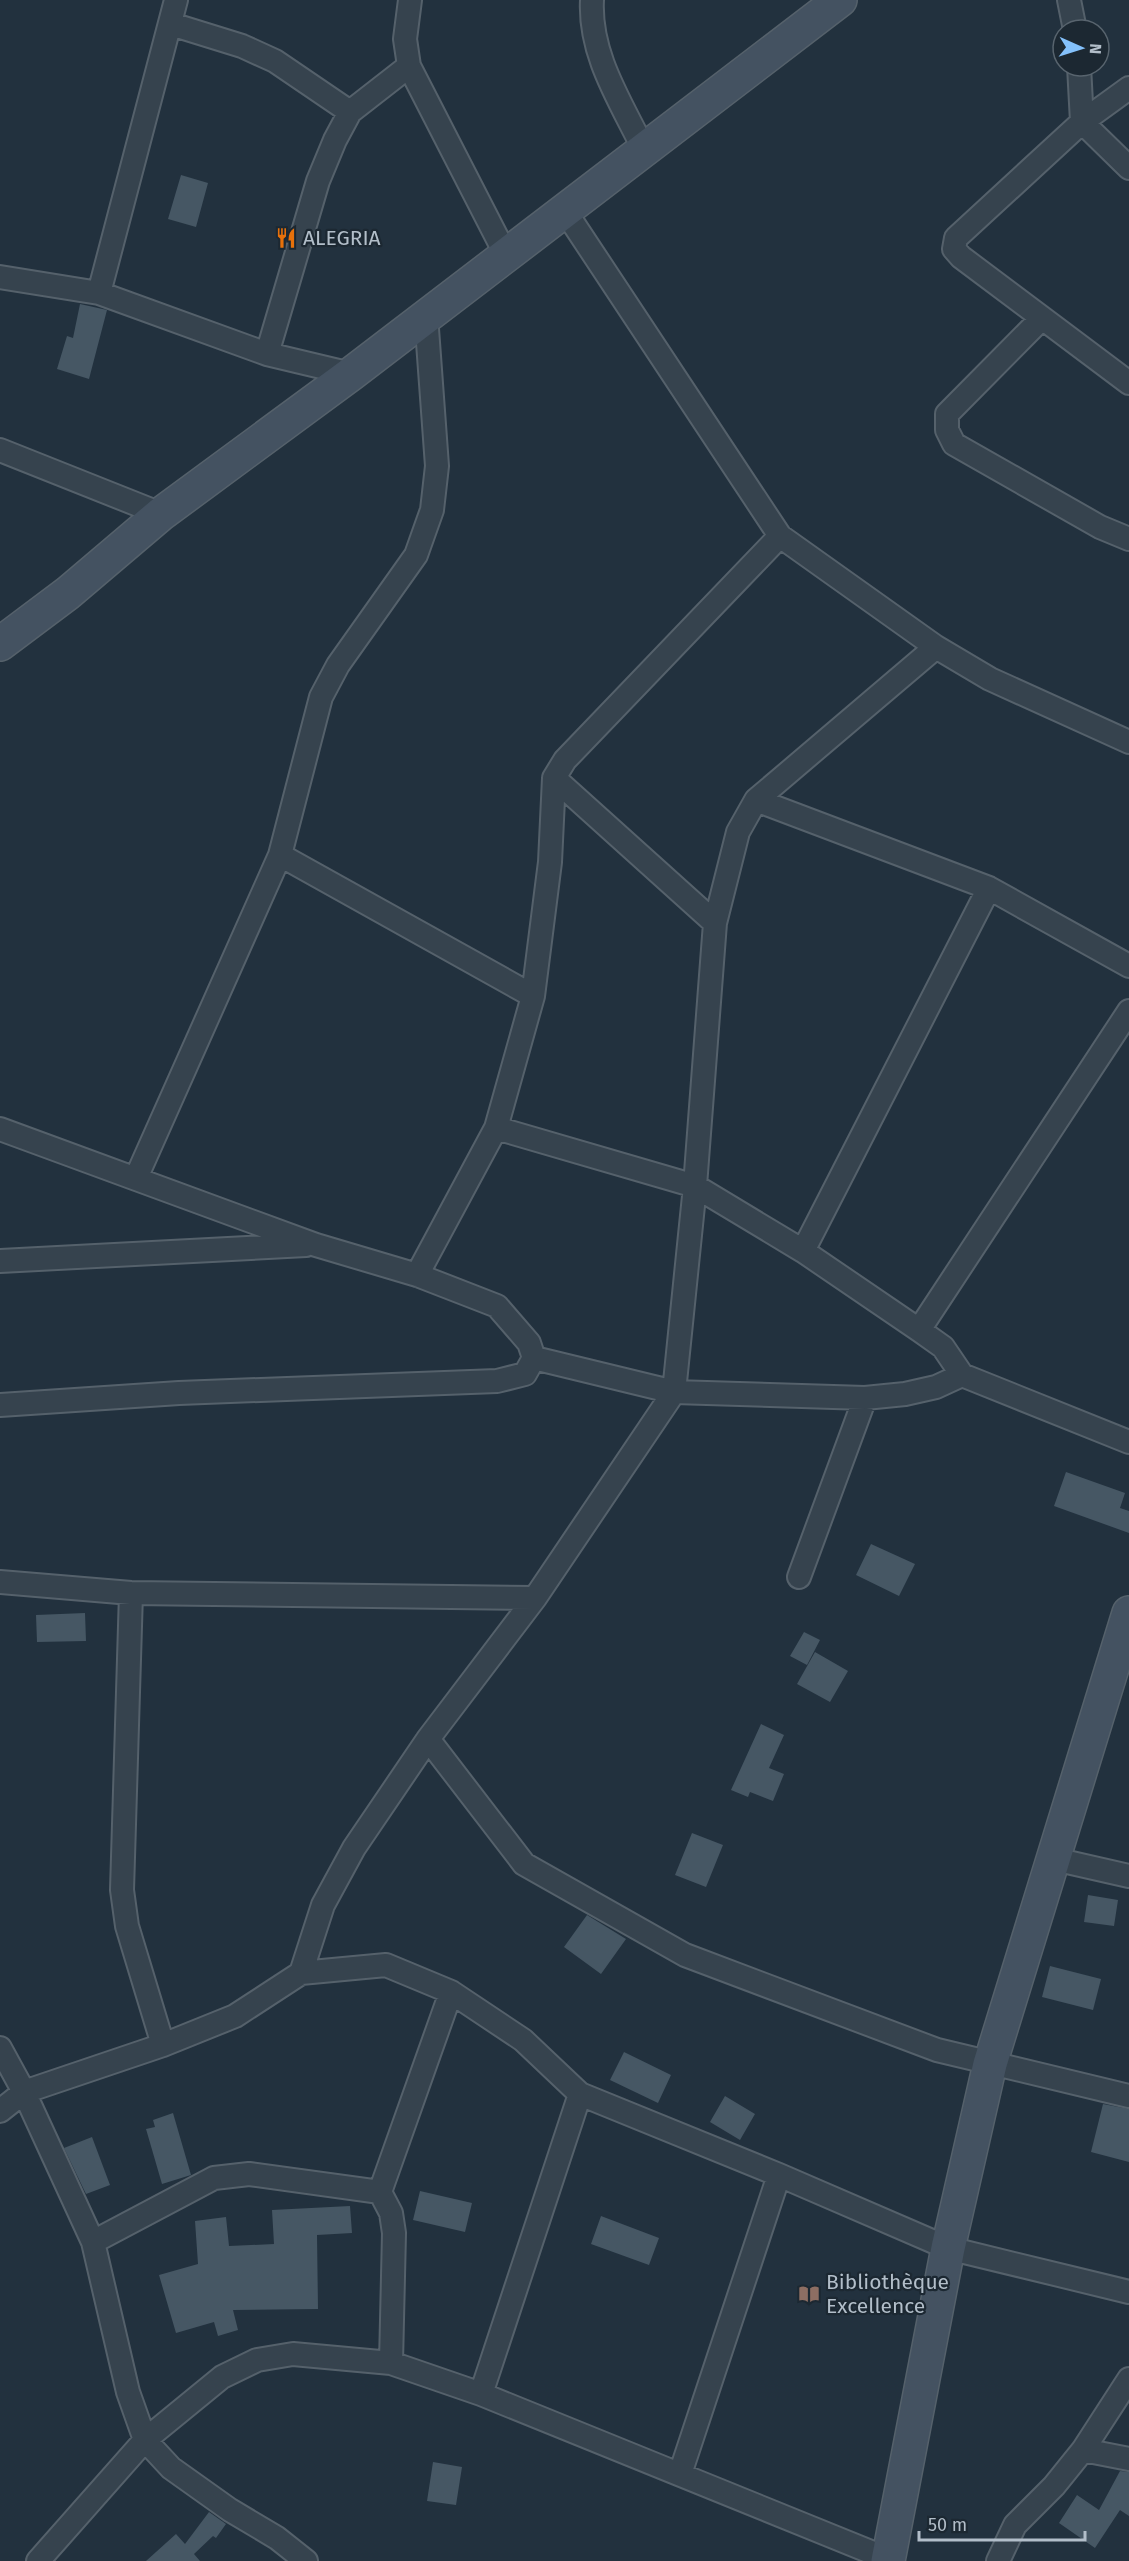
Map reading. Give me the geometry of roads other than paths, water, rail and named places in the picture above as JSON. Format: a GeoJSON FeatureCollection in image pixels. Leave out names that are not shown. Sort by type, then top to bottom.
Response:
{"type":"FeatureCollection","features":[{"type":"Feature","properties":{"kind":"main road"},"geometry":{"type":"LineString","coordinates":[[0,644],[68,593],[161,514],[351,374],[644,150],[810,12],[840,0]]}},
{"type":"Feature","properties":{"kind":"main road"},"geometry":{"type":"LineString","coordinates":[[888,2560],[948,2248],[990,2064],[1054,1859],[1124,1654],[1129,1613]]}},
{"type":"Feature","properties":{"kind":"street"},"geometry":{"type":"LineString","coordinates":[[99,293],[176,0]]}},
{"type":"Feature","properties":{"kind":"street"},"geometry":{"type":"LineString","coordinates":[[410,0],[405,39],[409,66],[506,255]]}},
{"type":"Feature","properties":{"kind":"street"},"geometry":{"type":"LineString","coordinates":[[592,0],[591,24],[597,52],[644,150]]}},
{"type":"Feature","properties":{"kind":"street"},"geometry":{"type":"LineString","coordinates":[[1069,0],[1073,18]]}},
{"type":"Feature","properties":{"kind":"street"},"geometry":{"type":"LineString","coordinates":[[171,24],[242,46],[275,61],[350,112]]}},
{"type":"Feature","properties":{"kind":"street"},"geometry":{"type":"LineString","coordinates":[[267,354],[318,181],[350,112],[409,66]]}},
{"type":"Feature","properties":{"kind":"street"},"geometry":{"type":"LineString","coordinates":[[1079,78],[1082,122],[1129,168]]}},
{"type":"Feature","properties":{"kind":"street"},"geometry":{"type":"LineString","coordinates":[[1129,87],[1082,122],[956,238],[954,249],[961,257],[1129,383]]}},
{"type":"Feature","properties":{"kind":"street"},"geometry":{"type":"LineString","coordinates":[[565,211],[780,536],[936,647],[990,678],[1129,742]]}},
{"type":"Feature","properties":{"kind":"street"},"geometry":{"type":"LineString","coordinates":[[0,277],[99,293],[267,354],[351,374]]}},
{"type":"Feature","properties":{"kind":"street"},"geometry":{"type":"LineString","coordinates":[[136,1178],[280,855],[321,697],[338,665],[416,555],[432,510],[437,466],[426,315]]}},
{"type":"Feature","properties":{"kind":"street"},"geometry":{"type":"LineString","coordinates":[[1042,318],[947,414],[947,430],[954,444],[1100,527],[1129,539]]}},
{"type":"Feature","properties":{"kind":"street"},"geometry":{"type":"LineString","coordinates":[[0,450],[161,514]]}},
{"type":"Feature","properties":{"kind":"street"},"geometry":{"type":"LineString","coordinates":[[417,1275],[496,1128],[533,996],[550,862],[554,778],[565,760],[780,536]]}},
{"type":"Feature","properties":{"kind":"street"},"geometry":{"type":"LineString","coordinates":[[301,1973],[323,1905],[354,1848],[428,1738],[535,1598],[674,1392],[695,1186],[715,923],[738,832],[756,800],[936,647]]}},
{"type":"Feature","properties":{"kind":"street"},"geometry":{"type":"LineString","coordinates":[[554,778],[715,923]]}},
{"type":"Feature","properties":{"kind":"street"},"geometry":{"type":"LineString","coordinates":[[756,800],[989,888],[1129,966]]}},
{"type":"Feature","properties":{"kind":"street"},"geometry":{"type":"LineString","coordinates":[[280,855],[533,996]]}},
{"type":"Feature","properties":{"kind":"street"},"geometry":{"type":"LineString","coordinates":[[803,1251],[989,888]]}},
{"type":"Feature","properties":{"kind":"street"},"geometry":{"type":"LineString","coordinates":[[919,1330],[1129,1011]]}},
{"type":"Feature","properties":{"kind":"street"},"geometry":{"type":"LineString","coordinates":[[496,1128],[695,1186],[803,1251],[919,1330],[943,1347],[962,1375],[1129,1442]]}},
{"type":"Feature","properties":{"kind":"street"},"geometry":{"type":"LineString","coordinates":[[0,1129],[316,1245],[417,1275],[497,1306],[528,1343],[534,1358]]}},
{"type":"Feature","properties":{"kind":"street"},"geometry":{"type":"LineString","coordinates":[[0,1261],[316,1245]]}},
{"type":"Feature","properties":{"kind":"street"},"geometry":{"type":"LineString","coordinates":[[534,1358],[674,1392],[865,1398],[926,1389],[962,1375]]}},
{"type":"Feature","properties":{"kind":"street"},"geometry":{"type":"LineString","coordinates":[[0,1405],[179,1392],[497,1381],[525,1374],[534,1358]]}},
{"type":"Feature","properties":{"kind":"street"},"geometry":{"type":"LineString","coordinates":[[799,1578],[865,1398]]}},
{"type":"Feature","properties":{"kind":"street"},"geometry":{"type":"LineString","coordinates":[[0,1582],[131,1593],[535,1598]]}},
{"type":"Feature","properties":{"kind":"street"},"geometry":{"type":"LineString","coordinates":[[131,1593],[122,1890],[127,1926],[163,2045]]}},
{"type":"Feature","properties":{"kind":"street"},"geometry":{"type":"LineString","coordinates":[[428,1738],[524,1864],[685,1954],[937,2050],[1129,2096]]}},
{"type":"Feature","properties":{"kind":"street"},"geometry":{"type":"LineString","coordinates":[[1054,1859],[1129,1876]]}},
{"type":"Feature","properties":{"kind":"street"},"geometry":{"type":"LineString","coordinates":[[0,2111],[24,2092],[163,2045],[235,2016],[301,1973],[386,1965],[451,1992],[523,2040],[580,2094],[779,2175],[948,2248],[1129,2292]]}},
{"type":"Feature","properties":{"kind":"street"},"geometry":{"type":"LineString","coordinates":[[391,2363],[394,2233],[391,2213],[380,2192],[451,1992]]}},
{"type":"Feature","properties":{"kind":"street"},"geometry":{"type":"LineString","coordinates":[[0,2048],[24,2092],[93,2242],[128,2392],[145,2440],[171,2468],[230,2510],[277,2538],[306,2561]]}},
{"type":"Feature","properties":{"kind":"street"},"geometry":{"type":"LineString","coordinates":[[481,2394],[580,2094]]}},
{"type":"Feature","properties":{"kind":"street"},"geometry":{"type":"LineString","coordinates":[[93,2242],[214,2178],[228,2175],[249,2174],[380,2192]]}},
{"type":"Feature","properties":{"kind":"street"},"geometry":{"type":"LineString","coordinates":[[680,2474],[779,2175]]}},
{"type":"Feature","properties":{"kind":"street"},"geometry":{"type":"LineString","coordinates":[[38,2561],[145,2440],[222,2377],[256,2360],[293,2354],[391,2363],[481,2394],[888,2560]]}},
{"type":"Feature","properties":{"kind":"street"},"geometry":{"type":"LineString","coordinates":[[998,2561],[1015,2525],[1054,2486],[1083,2450],[1129,2379]]}},
{"type":"Feature","properties":{"kind":"street"},"geometry":{"type":"LineString","coordinates":[[1083,2450],[1129,2459]]}},
{"type":"Feature","properties":{"kind":"place","name":"ALEGRIA"},"geometry":{"type":"Point","coordinates":[286,238]}},
{"type":"Feature","properties":{"kind":"place","name":"Bibliothèque Excellence"},"geometry":{"type":"Point","coordinates":[809,2294]}}]}
